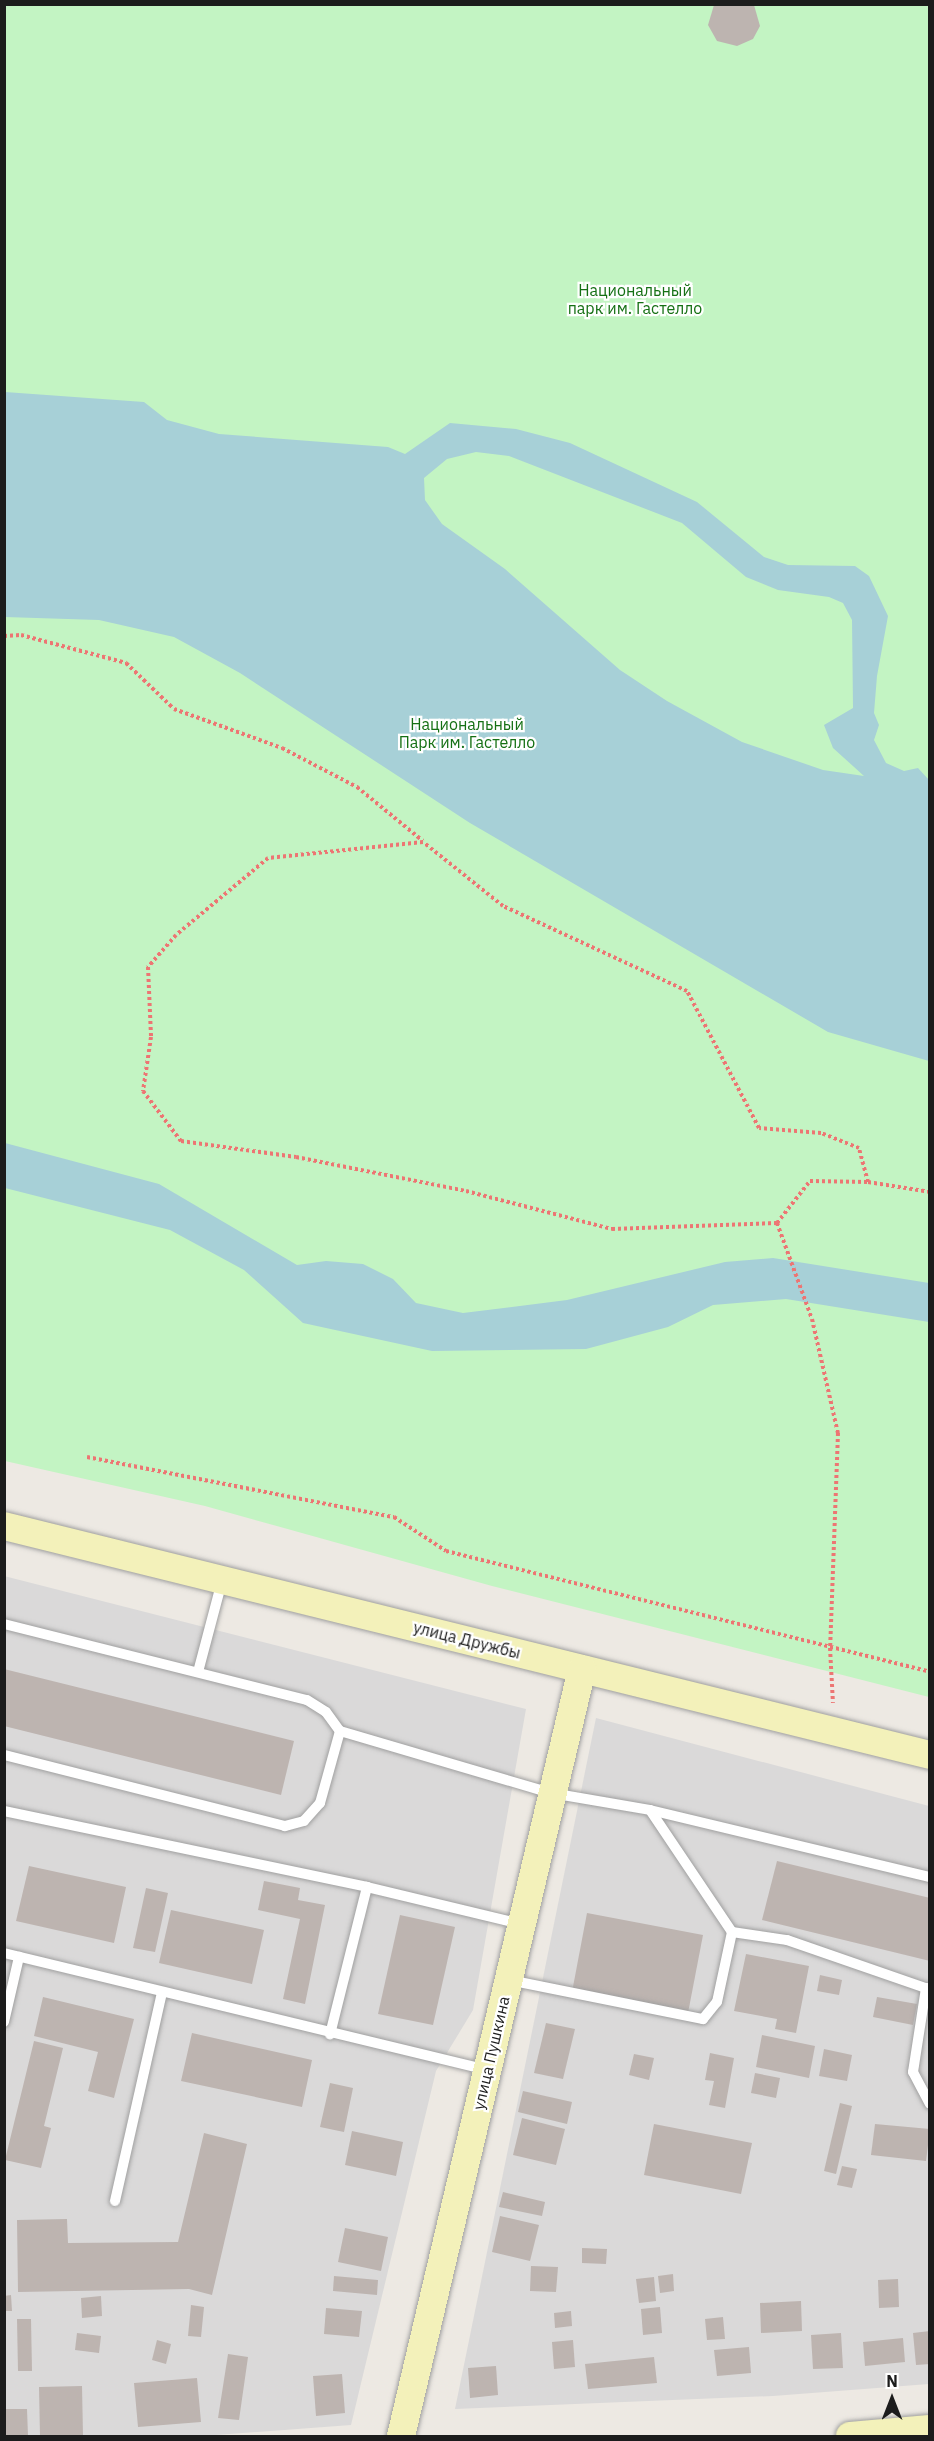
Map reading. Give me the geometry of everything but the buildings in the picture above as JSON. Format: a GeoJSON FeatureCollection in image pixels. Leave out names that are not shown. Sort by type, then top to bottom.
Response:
{"type":"FeatureCollection","features":[{"type":"Feature","properties":{"kind":"main road","name":"улица Дружбы"},"geometry":{"type":"LineString","coordinates":[[4,1526],[222,1578],[930,1755]]}},
{"type":"Feature","properties":{"kind":"main road","name":"улица Пушкина"},"geometry":{"type":"LineString","coordinates":[[401,2436],[582,1669]]}},
{"type":"Feature","properties":{"kind":"main road"},"geometry":{"type":"LineString","coordinates":[[850,2436],[930,2429]]}},
{"type":"Feature","properties":{"kind":"lane"},"geometry":{"type":"LineString","coordinates":[[198,1672],[222,1578]]}},
{"type":"Feature","properties":{"kind":"lane"},"geometry":{"type":"LineString","coordinates":[[4,1624],[306,1700],[326,1712],[340,1731],[551,1793],[650,1810],[930,1877]]}},
{"type":"Feature","properties":{"kind":"lane"},"geometry":{"type":"LineString","coordinates":[[4,1755],[285,1826],[304,1821],[320,1803],[340,1731]]}},
{"type":"Feature","properties":{"kind":"lane"},"geometry":{"type":"LineString","coordinates":[[508,1980],[703,2019],[717,2002],[732,1932],[650,1810]]}},
{"type":"Feature","properties":{"kind":"lane"},"geometry":{"type":"LineString","coordinates":[[4,1811],[367,1887],[521,1924]]}},
{"type":"Feature","properties":{"kind":"lane"},"geometry":{"type":"LineString","coordinates":[[330,2034],[367,1887]]}},
{"type":"Feature","properties":{"kind":"lane"},"geometry":{"type":"LineString","coordinates":[[732,1932],[787,1940],[928,1989],[914,2072],[930,2104]]}},
{"type":"Feature","properties":{"kind":"lane"},"geometry":{"type":"LineString","coordinates":[[4,1953],[330,2034],[487,2070]]}},
{"type":"Feature","properties":{"kind":"lane"},"geometry":{"type":"LineString","coordinates":[[4,2022],[19,1957]]}},
{"type":"Feature","properties":{"kind":"lane"},"geometry":{"type":"LineString","coordinates":[[115,2201],[162,1992]]}},
{"type":"Feature","properties":{"kind":"path"},"geometry":{"type":"LineString","coordinates":[[4,636],[21,635],[126,663],[174,709],[282,748],[348,782],[503,906],[687,991],[759,1128],[821,1133],[859,1148],[868,1182]]}},
{"type":"Feature","properties":{"kind":"path"},"geometry":{"type":"LineString","coordinates":[[423,842],[268,858],[176,935],[148,967],[151,1037],[143,1091],[181,1141],[296,1156],[466,1191],[612,1229],[777,1223]]}},
{"type":"Feature","properties":{"kind":"path"},"geometry":{"type":"LineString","coordinates":[[777,1223],[810,1180],[868,1182],[930,1192]]}},
{"type":"Feature","properties":{"kind":"path"},"geometry":{"type":"LineString","coordinates":[[777,1223],[812,1320],[838,1433],[830,1648],[835,1731]]}},
{"type":"Feature","properties":{"kind":"path"},"geometry":{"type":"LineString","coordinates":[[87,1457],[394,1517],[446,1551],[930,1672]]}},
{"type":"Feature","properties":{"kind":"shaded area"},"geometry":{"type":"Polygon","coordinates":[[[4,1576],[526,1709],[473,2010],[436,2071],[351,2425],[203,2436],[5,2436],[4,1576]]]}},
{"type":"Feature","properties":{"kind":"shaded area"},"geometry":{"type":"Polygon","coordinates":[[[596,1718],[929,1806],[929,2384],[773,2396],[455,2409],[596,1718]]]}},
{"type":"Feature","properties":{"kind":"green space","name":"Национальный Парк им. Гастелло"},"geometry":{"type":"Polygon","coordinates":[[[5,5],[929,5],[929,1697],[492,1586],[205,1506],[5,1461],[5,5]]]}},
{"type":"Feature","properties":{"kind":"water"},"geometry":{"type":"Polygon","coordinates":[[[5,392],[144,402],[167,420],[219,434],[388,447],[405,454],[450,423],[516,429],[570,443],[697,502],[764,557],[788,565],[855,566],[869,576],[888,616],[877,676],[874,713],[879,725],[874,740],[886,763],[904,771],[918,768],[929,780],[929,1061],[828,1032],[470,823],[240,673],[174,637],[99,620],[5,617],[5,392]],[[476,452],[447,459],[424,478],[425,500],[442,524],[505,569],[620,670],[667,701],[742,742],[823,770],[864,776],[833,748],[824,725],[853,708],[852,620],[843,603],[829,597],[778,590],[746,577],[682,523],[509,456],[476,452]]]}},
{"type":"Feature","properties":{"kind":"water"},"geometry":{"type":"Polygon","coordinates":[[[5,1143],[159,1184],[297,1265],[326,1261],[363,1264],[393,1279],[416,1303],[463,1313],[567,1300],[725,1262],[773,1258],[929,1283],[929,1322],[786,1299],[713,1305],[668,1327],[586,1349],[432,1351],[303,1323],[244,1270],[170,1230],[5,1188],[5,1143]]]}},
{"type":"Feature","properties":{"kind":"park label","name":"Национальный парк им. Гастелло"},"geometry":{"type":"Point","coordinates":[635,299]}}]}
